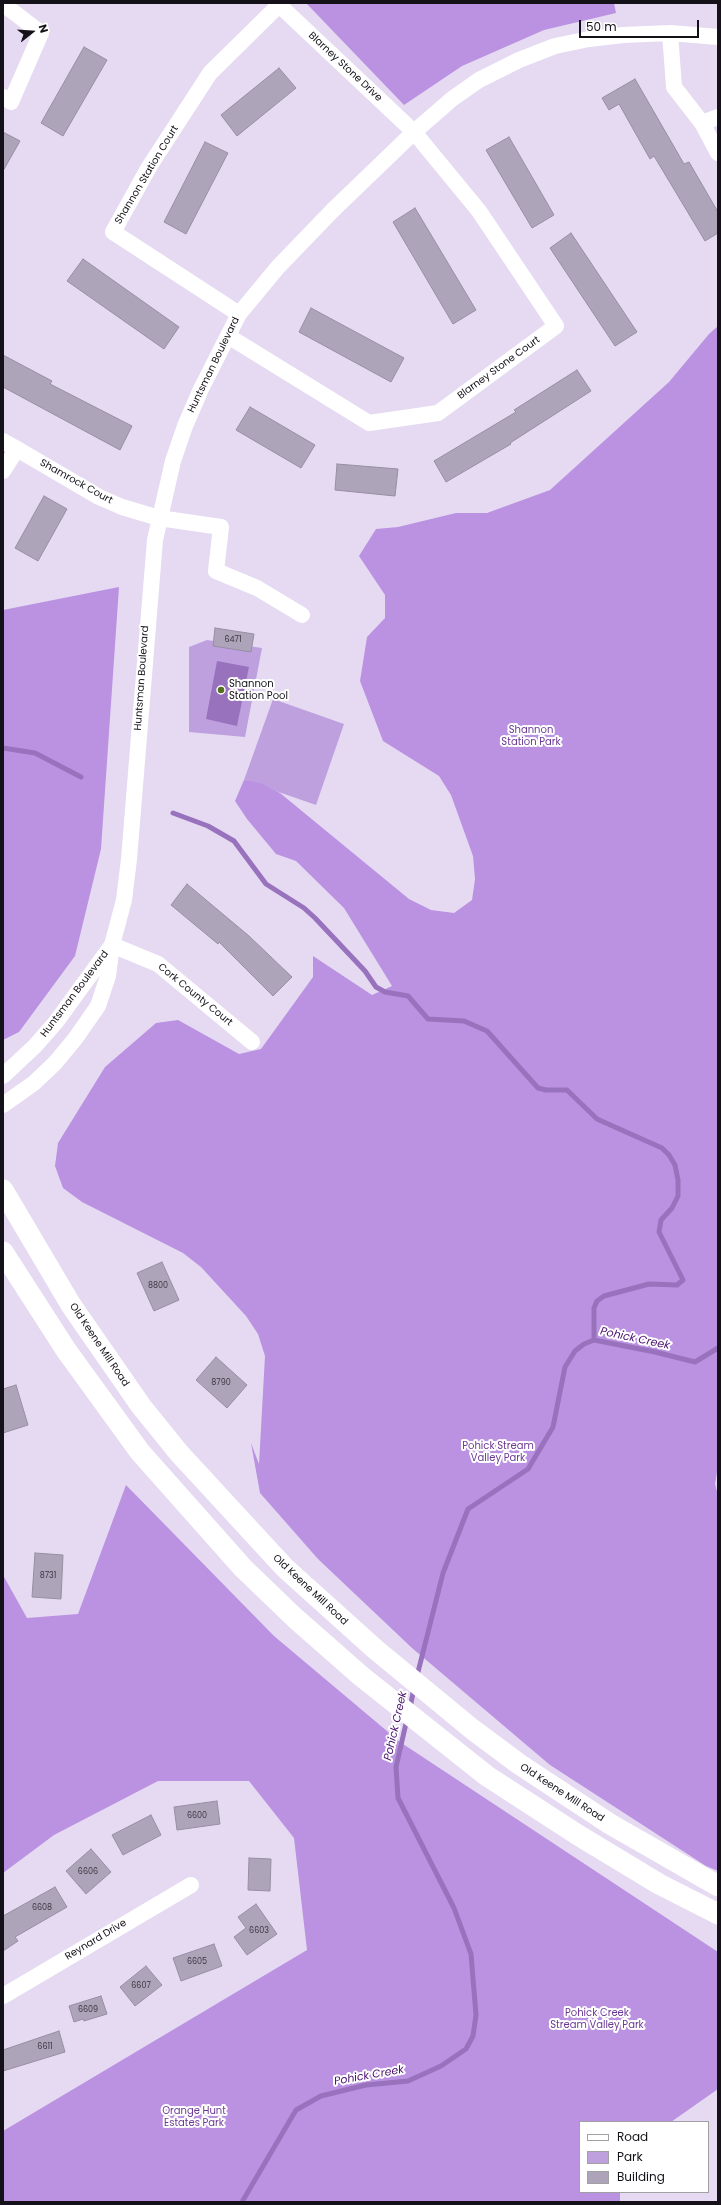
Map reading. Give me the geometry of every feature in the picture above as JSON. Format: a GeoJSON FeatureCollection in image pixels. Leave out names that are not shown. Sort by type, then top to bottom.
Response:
{"type":"FeatureCollection","features":[{"type":"Feature","properties":{"kind":"main road","name":"Old Keene Mill Road"},"geometry":{"type":"LineString","coordinates":[[3,1190],[71,1305],[141,1406],[179,1452],[285,1568],[375,1649],[464,1723],[561,1793],[630,1836],[718,1886]]}},
{"type":"Feature","properties":{"kind":"main road"},"geometry":{"type":"LineString","coordinates":[[3,1252],[66,1350],[140,1452],[243,1568],[295,1618],[361,1676],[450,1748],[529,1805],[659,1884],[718,1914]]}},
{"type":"Feature","properties":{"kind":"street"},"geometry":{"type":"LineString","coordinates":[[3,4],[40,33],[11,102],[3,97]]}},
{"type":"Feature","properties":{"kind":"street","name":"Blarney Stone Drive"},"geometry":{"type":"LineString","coordinates":[[278,4],[414,132]]}},
{"type":"Feature","properties":{"kind":"street","name":"Shannon Station Court"},"geometry":{"type":"LineString","coordinates":[[239,314],[113,232],[149,167],[210,73],[278,4]]}},
{"type":"Feature","properties":{"kind":"street","name":"Huntsman Boulevard"},"geometry":{"type":"LineString","coordinates":[[3,1105],[34,1083],[75,1039],[98,1006],[108,976],[112,945],[124,900],[129,860],[146,627],[155,540],[159,518],[173,461],[185,426],[201,389],[239,314],[278,267],[333,210],[414,132],[452,99],[479,80],[519,60],[556,46],[589,39],[623,35],[670,33],[718,37]]}},
{"type":"Feature","properties":{"kind":"street"},"geometry":{"type":"LineString","coordinates":[[670,33],[674,87],[702,123],[718,153]]}},
{"type":"Feature","properties":{"kind":"street"},"geometry":{"type":"LineString","coordinates":[[702,123],[718,117]]}},
{"type":"Feature","properties":{"kind":"street","name":"Blarney Stone Court"},"geometry":{"type":"LineString","coordinates":[[228,336],[369,423],[438,413],[556,326],[479,211],[414,132]]}},
{"type":"Feature","properties":{"kind":"street","name":"Shamrock Court"},"geometry":{"type":"LineString","coordinates":[[3,471],[10,445],[99,497],[122,507],[159,518],[221,527],[216,571],[256,588],[302,615]]}},
{"type":"Feature","properties":{"kind":"street","name":"Huntsman Boulevard"},"geometry":{"type":"LineString","coordinates":[[3,1076],[36,1046],[56,1022],[112,945]]}},
{"type":"Feature","properties":{"kind":"street","name":"Cork County Court"},"geometry":{"type":"LineString","coordinates":[[112,945],[158,964],[252,1042]]}},
{"type":"Feature","properties":{"kind":"street","name":"Reynard Drive"},"geometry":{"type":"LineString","coordinates":[[3,1996],[191,1885]]}},
{"type":"Feature","properties":{"kind":"green space"},"geometry":{"type":"Polygon","coordinates":[[[306,3],[614,3],[616,13],[544,30],[462,66],[404,105],[306,3]]]}},
{"type":"Feature","properties":{"kind":"green space"},"geometry":{"type":"Polygon","coordinates":[[[718,326],[718,1466],[715,1484],[718,1495],[718,1871],[706,1866],[550,1765],[412,1648],[318,1559],[260,1493],[251,1443],[259,1464],[265,1356],[258,1334],[246,1316],[201,1267],[183,1253],[82,1202],[63,1188],[55,1166],[58,1143],[105,1067],[156,1023],[178,1020],[239,1054],[261,1049],[313,977],[313,956],[372,995],[392,986],[344,908],[296,861],[276,854],[247,819],[235,801],[244,780],[260,783],[280,793],[409,899],[431,910],[454,913],[472,900],[475,879],[473,856],[451,795],[439,776],[383,741],[360,681],[367,637],[385,618],[385,595],[359,556],[376,529],[398,527],[456,513],[487,513],[550,490],[669,382],[709,334],[718,326]]]}},
{"type":"Feature","properties":{"kind":"green space"},"geometry":{"type":"Polygon","coordinates":[[[119,587],[101,849],[75,956],[19,1032],[3,1040],[3,610],[119,587]]]}},
{"type":"Feature","properties":{"kind":"green space","name":"Shannon Station Pool"},"geometry":{"type":"Polygon","coordinates":[[[207,640],[262,648],[245,737],[189,732],[189,647],[207,640]]]}},
{"type":"Feature","properties":{"kind":"green space"},"geometry":{"type":"Polygon","coordinates":[[[273,699],[344,724],[316,805],[244,780],[273,699]]]}},
{"type":"Feature","properties":{"kind":"green space"},"geometry":{"type":"Polygon","coordinates":[[[126,1485],[274,1636],[400,1742],[718,1952],[718,2089],[672,2121],[579,2121],[579,2193],[620,2193],[620,2202],[3,2202],[3,2131],[307,1950],[294,1838],[249,1781],[158,1781],[54,1835],[3,1873],[3,1575],[27,1618],[78,1614],[126,1485]]]}},
{"type":"Feature","properties":{"kind":"shaded area"},"geometry":{"type":"Polygon","coordinates":[[[217,661],[249,667],[237,726],[206,719],[217,661]]]}},
{"type":"Feature","properties":{"kind":"building"},"geometry":{"type":"Polygon","coordinates":[[[84,47],[107,60],[63,136],[41,123],[84,47]]]}},
{"type":"Feature","properties":{"kind":"building"},"geometry":{"type":"Polygon","coordinates":[[[279,68],[296,88],[237,136],[221,115],[279,68]]]}},
{"type":"Feature","properties":{"kind":"building"},"geometry":{"type":"Polygon","coordinates":[[[635,79],[684,164],[689,162],[718,212],[718,233],[705,241],[654,156],[650,159],[619,104],[609,110],[602,98],[635,79]]]}},
{"type":"Feature","properties":{"kind":"building"},"geometry":{"type":"Polygon","coordinates":[[[3,132],[20,141],[3,171],[3,132]]]}},
{"type":"Feature","properties":{"kind":"building"},"geometry":{"type":"Polygon","coordinates":[[[509,137],[554,215],[532,228],[486,150],[509,137]]]}},
{"type":"Feature","properties":{"kind":"building"},"geometry":{"type":"Polygon","coordinates":[[[205,142],[228,153],[186,234],[164,222],[205,142]]]}},
{"type":"Feature","properties":{"kind":"building"},"geometry":{"type":"Polygon","coordinates":[[[415,208],[476,310],[453,324],[393,222],[415,208]]]}},
{"type":"Feature","properties":{"kind":"building"},"geometry":{"type":"Polygon","coordinates":[[[571,233],[637,332],[615,346],[550,248],[571,233]]]}},
{"type":"Feature","properties":{"kind":"building"},"geometry":{"type":"Polygon","coordinates":[[[83,259],[179,327],[164,349],[67,281],[83,259]]]}},
{"type":"Feature","properties":{"kind":"building"},"geometry":{"type":"Polygon","coordinates":[[[311,308],[404,358],[391,382],[299,332],[311,308]]]}},
{"type":"Feature","properties":{"kind":"building"},"geometry":{"type":"Polygon","coordinates":[[[3,355],[52,381],[50,384],[132,426],[120,450],[3,387],[3,355]]]}},
{"type":"Feature","properties":{"kind":"building"},"geometry":{"type":"Polygon","coordinates":[[[577,370],[591,391],[510,443],[511,444],[446,482],[434,461],[516,412],[514,410],[577,370]]]}},
{"type":"Feature","properties":{"kind":"building"},"geometry":{"type":"Polygon","coordinates":[[[250,407],[315,445],[301,468],[236,430],[250,407]]]}},
{"type":"Feature","properties":{"kind":"building"},"geometry":{"type":"Polygon","coordinates":[[[337,464],[398,469],[395,496],[335,490],[337,464]]]}},
{"type":"Feature","properties":{"kind":"building"},"geometry":{"type":"Polygon","coordinates":[[[44,496],[67,509],[38,561],[15,548],[44,496]]]}},
{"type":"Feature","properties":{"kind":"building"},"geometry":{"type":"Polygon","coordinates":[[[215,628],[254,634],[251,652],[213,646],[215,628]]]}},
{"type":"Feature","properties":{"kind":"building"},"geometry":{"type":"Polygon","coordinates":[[[187,884],[249,936],[292,977],[273,996],[219,942],[218,944],[171,905],[187,884]]]}},
{"type":"Feature","properties":{"kind":"building"},"geometry":{"type":"Polygon","coordinates":[[[162,1262],[179,1300],[154,1311],[137,1273],[162,1262]]]}},
{"type":"Feature","properties":{"kind":"building"},"geometry":{"type":"Polygon","coordinates":[[[216,1357],[247,1385],[227,1408],[196,1380],[216,1357]]]}},
{"type":"Feature","properties":{"kind":"building"},"geometry":{"type":"Polygon","coordinates":[[[16,1385],[28,1425],[3,1433],[3,1389],[16,1385]]]}},
{"type":"Feature","properties":{"kind":"building"},"geometry":{"type":"Polygon","coordinates":[[[35,1553],[63,1555],[61,1599],[32,1597],[35,1553]]]}},
{"type":"Feature","properties":{"kind":"building"},"geometry":{"type":"Polygon","coordinates":[[[217,1801],[220,1824],[177,1830],[174,1807],[217,1801]]]}},
{"type":"Feature","properties":{"kind":"building"},"geometry":{"type":"Polygon","coordinates":[[[151,1815],[161,1835],[123,1855],[112,1835],[151,1815]]]}},
{"type":"Feature","properties":{"kind":"building"},"geometry":{"type":"Polygon","coordinates":[[[91,1849],[111,1872],[86,1894],[66,1871],[91,1849]]]}},
{"type":"Feature","properties":{"kind":"building"},"geometry":{"type":"Polygon","coordinates":[[[249,1858],[271,1859],[270,1891],[248,1890],[249,1858]]]}},
{"type":"Feature","properties":{"kind":"building"},"geometry":{"type":"Polygon","coordinates":[[[55,1887],[67,1907],[15,1937],[18,1941],[3,1951],[3,1916],[55,1887]]]}},
{"type":"Feature","properties":{"kind":"building"},"geometry":{"type":"Polygon","coordinates":[[[256,1904],[277,1934],[247,1955],[234,1937],[246,1928],[238,1917],[256,1904]]]}},
{"type":"Feature","properties":{"kind":"building"},"geometry":{"type":"Polygon","coordinates":[[[214,1944],[222,1966],[181,1981],[173,1958],[214,1944]]]}},
{"type":"Feature","properties":{"kind":"building"},"geometry":{"type":"Polygon","coordinates":[[[146,1966],[162,1985],[135,2006],[120,1987],[146,1966]]]}},
{"type":"Feature","properties":{"kind":"building"},"geometry":{"type":"Polygon","coordinates":[[[101,1996],[107,2014],[84,2021],[83,2019],[74,2022],[69,2006],[101,1996]]]}},
{"type":"Feature","properties":{"kind":"building"},"geometry":{"type":"Polygon","coordinates":[[[59,2031],[65,2052],[3,2071],[3,2050],[59,2031]]]}},
{"type":"Feature","properties":{"kind":"waterway"},"geometry":{"type":"LineString","coordinates":[[3,748],[35,753],[81,777]]}},
{"type":"Feature","properties":{"kind":"waterway"},"geometry":{"type":"LineString","coordinates":[[173,813],[208,826],[234,841],[266,884],[304,908],[315,918],[365,971],[376,987],[385,992],[408,996],[428,1019],[464,1021],[487,1031],[538,1088],[546,1090],[567,1090],[597,1119],[662,1148],[669,1155],[675,1165],[678,1180],[678,1196],[672,1208],[661,1220],[659,1232],[683,1280],[677,1285],[649,1284],[604,1296],[597,1301],[594,1308],[594,1340]]}},
{"type":"Feature","properties":{"kind":"waterway","name":"Pohick Creek"},"geometry":{"type":"LineString","coordinates":[[417,1676],[443,1573],[468,1509],[528,1469],[553,1427],[565,1367],[575,1351],[584,1344],[594,1340],[655,1352],[695,1362],[718,1348]]}},
{"type":"Feature","properties":{"kind":"waterway","name":"Pohick Creek"},"geometry":{"type":"LineString","coordinates":[[410,1708],[414,1688]]}},
{"type":"Feature","properties":{"kind":"waterway","name":"Pohick Creek"},"geometry":{"type":"LineString","coordinates":[[242,2202],[296,2110],[321,2096],[366,2085],[408,2081],[441,2066],[466,2049],[473,2036],[476,2015],[471,1954],[454,1908],[398,1798],[396,1767],[407,1719]]}},
{"type":"Feature","properties":{"kind":"place","name":"Shannon Station Pool"},"geometry":{"type":"Point","coordinates":[221,690]}},
{"type":"Feature","properties":{"kind":"park label","name":"Shannon Station Park"},"geometry":{"type":"Point","coordinates":[531,736]}},
{"type":"Feature","properties":{"kind":"park label","name":"Pohick Stream Valley Park"},"geometry":{"type":"Point","coordinates":[498,1452]}},
{"type":"Feature","properties":{"kind":"park label","name":"Pohick Creek Stream Valley Park"},"geometry":{"type":"Point","coordinates":[597,2018]}},
{"type":"Feature","properties":{"kind":"park label","name":"Orange Hunt Estates Park"},"geometry":{"type":"Point","coordinates":[194,2116]}}]}
